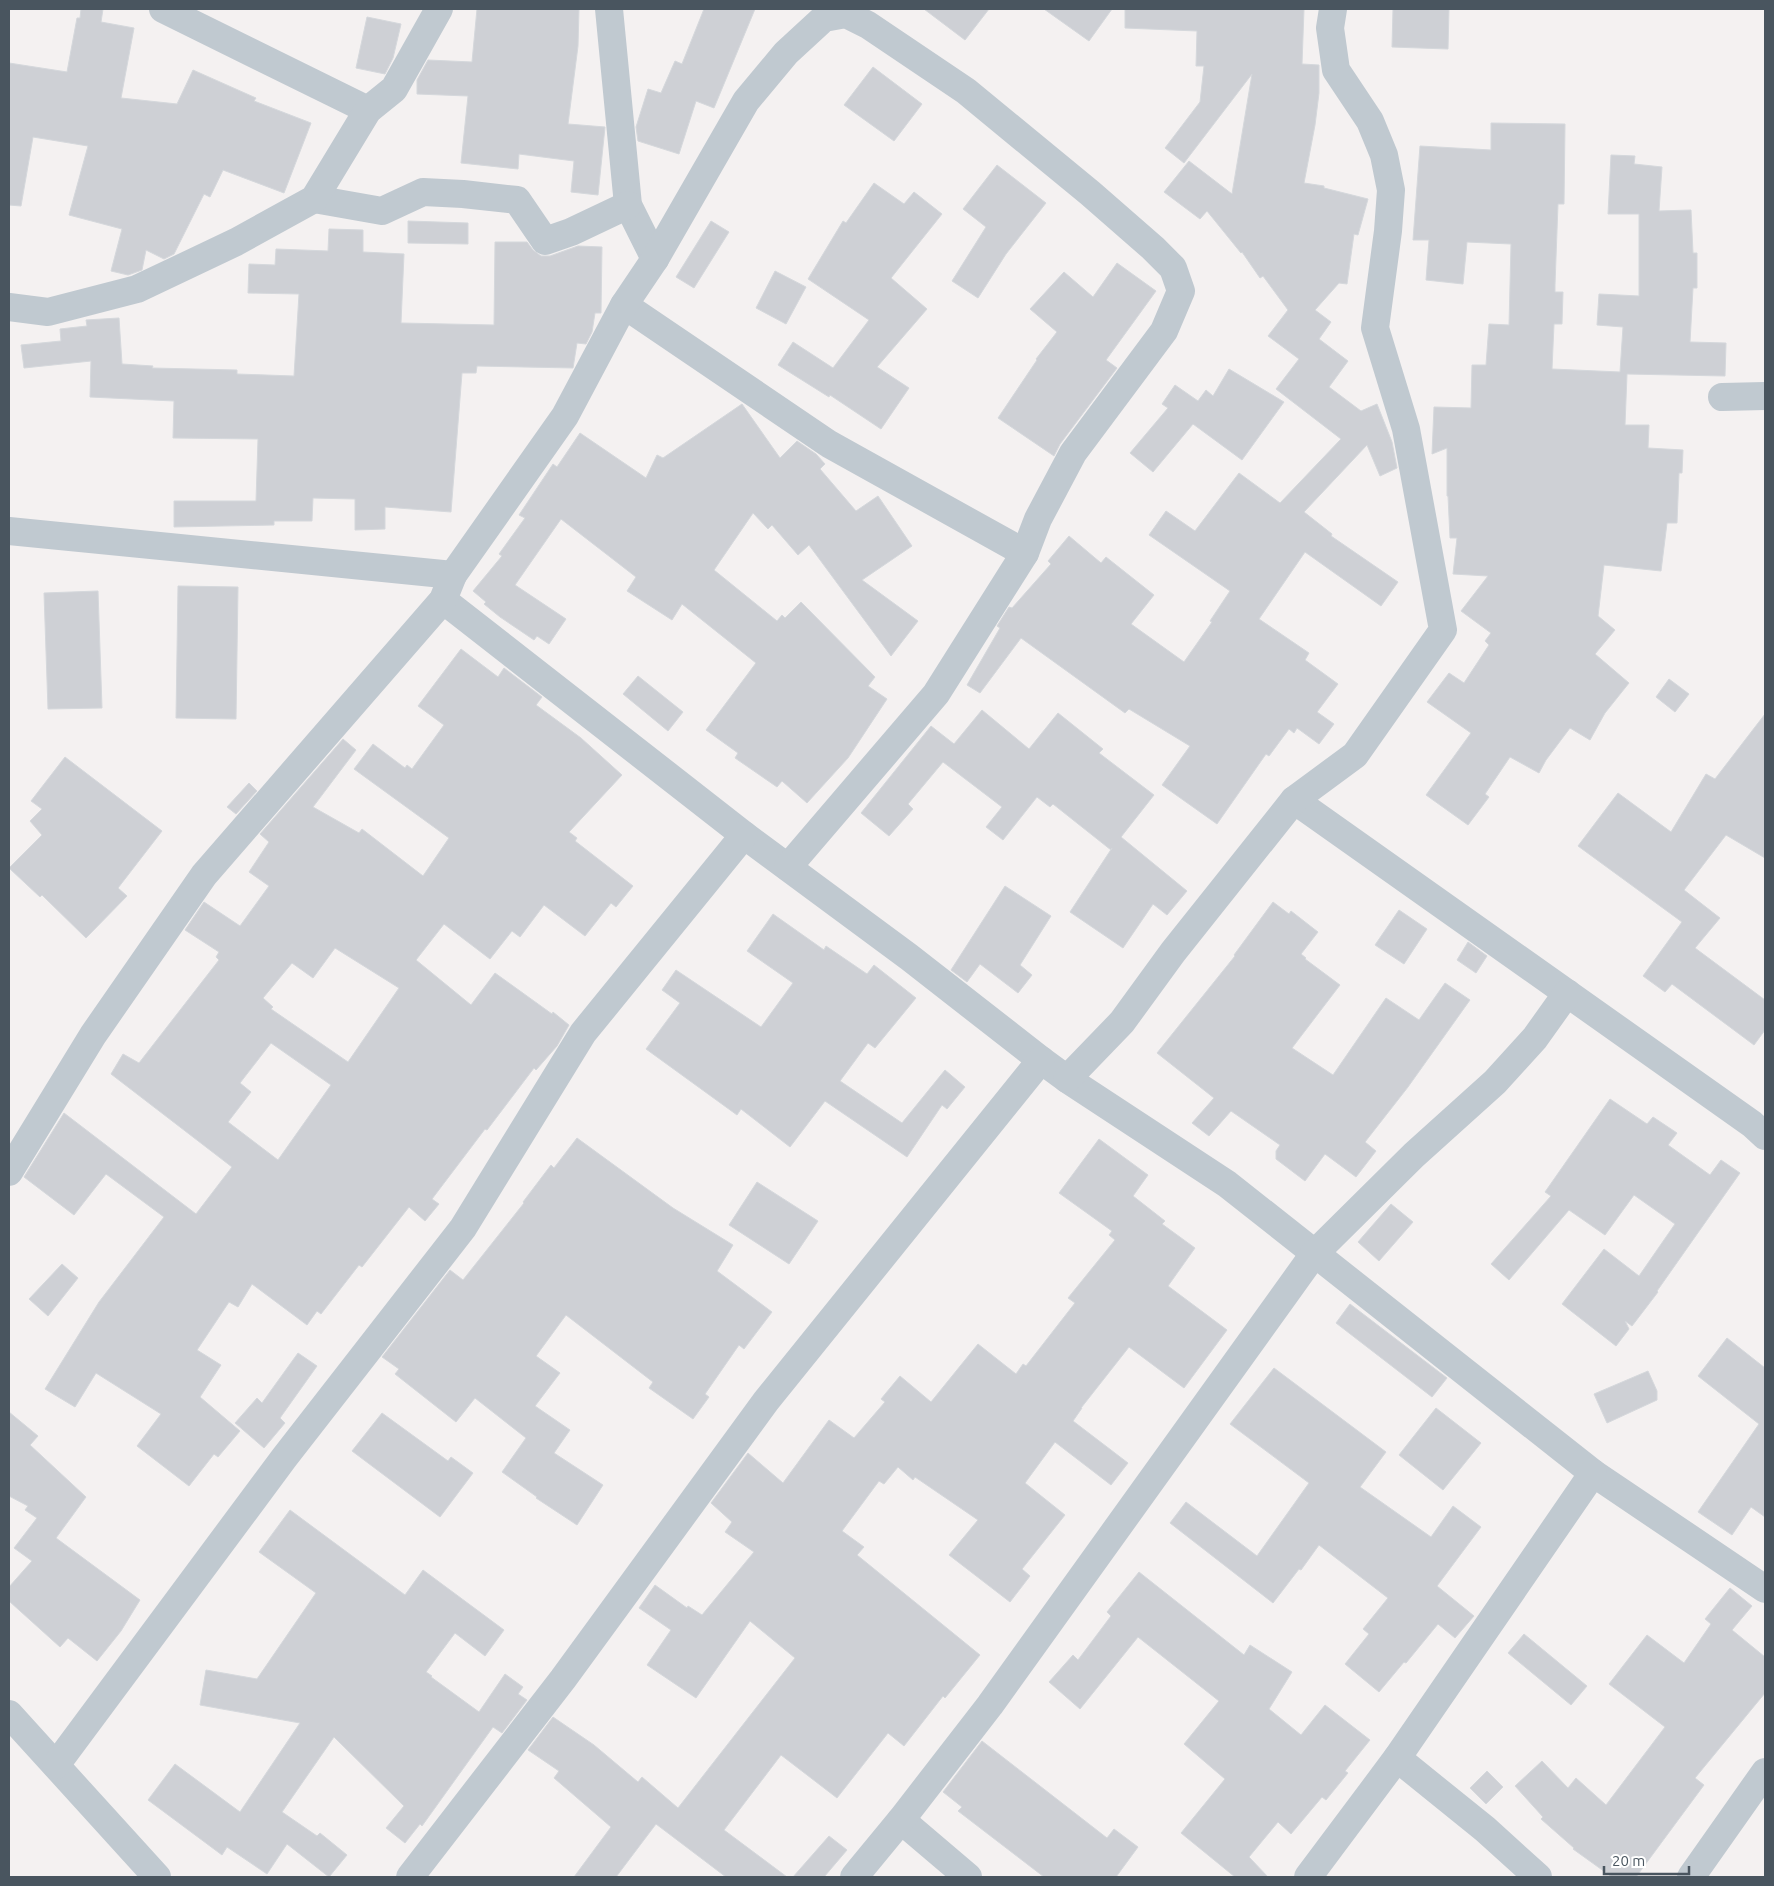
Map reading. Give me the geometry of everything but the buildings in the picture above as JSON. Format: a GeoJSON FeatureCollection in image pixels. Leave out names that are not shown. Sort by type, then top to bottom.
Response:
{"type":"FeatureCollection","features":[{"type":"Feature","properties":{"kind":"street"},"geometry":{"type":"LineString","coordinates":[[163,9],[368,110]]}},
{"type":"Feature","properties":{"kind":"street"},"geometry":{"type":"LineString","coordinates":[[9,307],[48,312],[138,289],[236,242],[314,199],[368,110],[394,89],[439,9]]}},
{"type":"Feature","properties":{"kind":"street"},"geometry":{"type":"LineString","coordinates":[[609,9],[628,205],[655,259]]}},
{"type":"Feature","properties":{"kind":"street"},"geometry":{"type":"LineString","coordinates":[[1067,1080],[1122,1022],[1173,952],[1294,800],[1355,755],[1443,630],[1406,429],[1375,328],[1388,231],[1391,190],[1384,154],[1370,121],[1336,70],[1330,28],[1333,9]]}},
{"type":"Feature","properties":{"kind":"street"},"geometry":{"type":"LineString","coordinates":[[9,1172],[93,1035],[204,875],[443,600],[453,575],[565,416],[624,305],[655,259],[746,101],[786,53],[824,18],[846,14],[868,25],[966,92],[1090,193],[1173,268],[1181,291],[1164,331],[1073,453],[1038,519],[1025,553],[936,694],[788,867]]}},
{"type":"Feature","properties":{"kind":"street"},"geometry":{"type":"LineString","coordinates":[[314,199],[382,212],[423,192],[517,200],[546,241],[571,232],[628,205]]}},
{"type":"Feature","properties":{"kind":"street"},"geometry":{"type":"LineString","coordinates":[[624,305],[829,444],[1025,553]]}},
{"type":"Feature","properties":{"kind":"street"},"geometry":{"type":"LineString","coordinates":[[1722,397],[1765,396]]}},
{"type":"Feature","properties":{"kind":"street"},"geometry":{"type":"LineString","coordinates":[[9,532],[453,575]]}},
{"type":"Feature","properties":{"kind":"street"},"geometry":{"type":"LineString","coordinates":[[443,600],[744,835],[917,963],[1067,1080],[1227,1184],[1593,1472],[1765,1589]]}},
{"type":"Feature","properties":{"kind":"street"},"geometry":{"type":"LineString","coordinates":[[1294,800],[1567,993],[1761,1122]]}},
{"type":"Feature","properties":{"kind":"street"},"geometry":{"type":"LineString","coordinates":[[56,1765],[284,1458],[463,1228],[583,1033],[744,835]]}},
{"type":"Feature","properties":{"kind":"street"},"geometry":{"type":"LineString","coordinates":[[854,1877],[901,1820],[996,1697],[1314,1254],[1414,1155],[1495,1082],[1535,1038],[1567,993]]}},
{"type":"Feature","properties":{"kind":"street"},"geometry":{"type":"LineString","coordinates":[[410,1877],[563,1679],[766,1401],[1041,1060]]}},
{"type":"Feature","properties":{"kind":"street"},"geometry":{"type":"LineString","coordinates":[[1308,1877],[1397,1758],[1593,1472]]}},
{"type":"Feature","properties":{"kind":"street"},"geometry":{"type":"LineString","coordinates":[[9,1714],[157,1877]]}},
{"type":"Feature","properties":{"kind":"street"},"geometry":{"type":"LineString","coordinates":[[1397,1758],[1485,1829],[1538,1877]]}},
{"type":"Feature","properties":{"kind":"street"},"geometry":{"type":"LineString","coordinates":[[1691,1877],[1765,1772]]}},
{"type":"Feature","properties":{"kind":"street"},"geometry":{"type":"LineString","coordinates":[[901,1820],[968,1877]]}}]}
